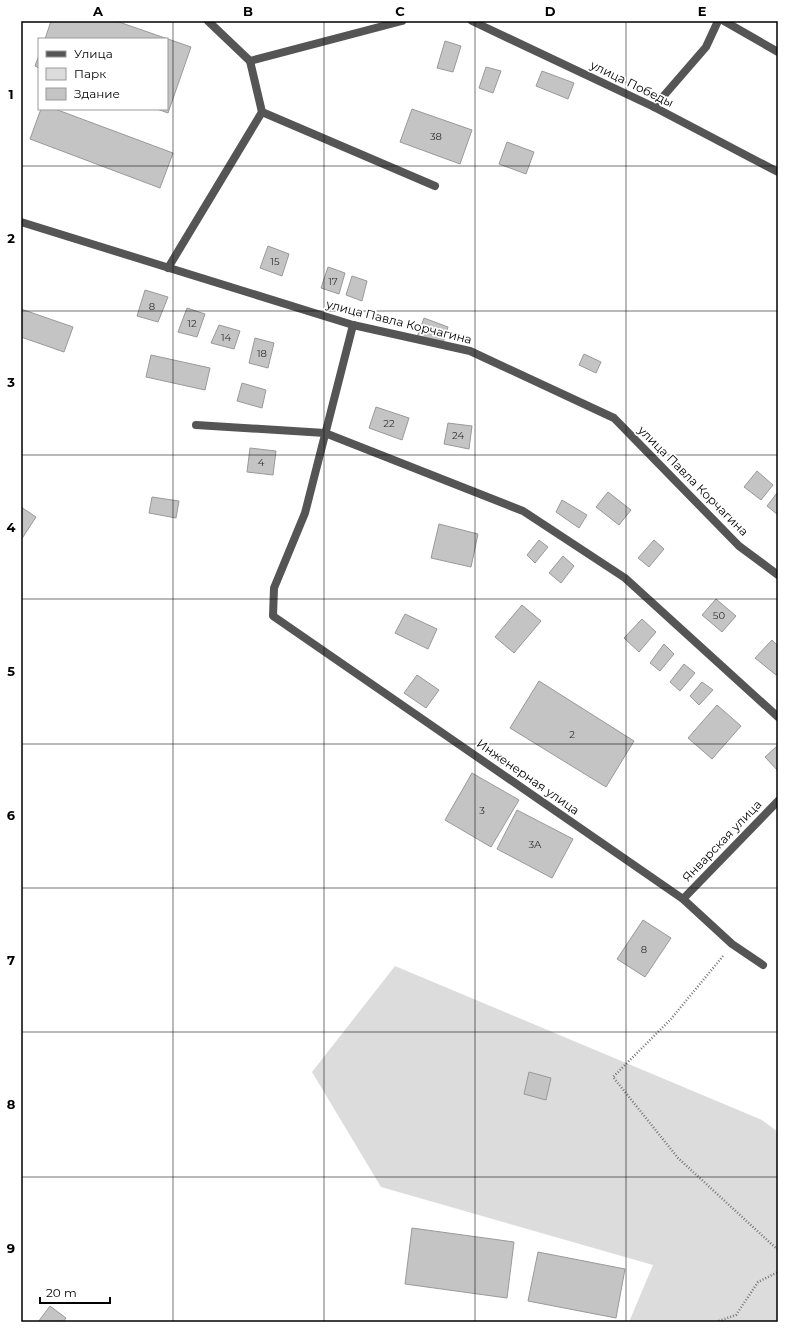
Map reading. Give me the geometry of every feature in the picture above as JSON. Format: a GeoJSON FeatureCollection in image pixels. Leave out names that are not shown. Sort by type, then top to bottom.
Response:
{"type":"FeatureCollection","features":[{"type":"Feature","properties":{"kind":"street"},"geometry":{"type":"LineString","coordinates":[[168,268],[262,112],[250,61],[208,21]]}},
{"type":"Feature","properties":{"kind":"street"},"geometry":{"type":"LineString","coordinates":[[250,61],[402,21]]}},
{"type":"Feature","properties":{"kind":"street","name":"улица Победы"},"geometry":{"type":"LineString","coordinates":[[472,21],[654,107],[778,172]]}},
{"type":"Feature","properties":{"kind":"street"},"geometry":{"type":"LineString","coordinates":[[654,107],[706,47],[718,21]]}},
{"type":"Feature","properties":{"kind":"street"},"geometry":{"type":"LineString","coordinates":[[724,21],[778,52]]}},
{"type":"Feature","properties":{"kind":"street"},"geometry":{"type":"LineString","coordinates":[[262,112],[435,186]]}},
{"type":"Feature","properties":{"kind":"street","name":"улица Павла Корчагина"},"geometry":{"type":"LineString","coordinates":[[21,222],[353,325],[470,351],[614,418],[739,546],[778,576]]}},
{"type":"Feature","properties":{"kind":"street"},"geometry":{"type":"LineString","coordinates":[[325,433],[353,325]]}},
{"type":"Feature","properties":{"kind":"street"},"geometry":{"type":"LineString","coordinates":[[196,424],[325,433],[523,511],[625,578],[778,717]]}},
{"type":"Feature","properties":{"kind":"street","name":"Инженерная улица"},"geometry":{"type":"LineString","coordinates":[[325,433],[305,513],[274,588],[273,616],[683,899],[732,944],[763,965]]}},
{"type":"Feature","properties":{"kind":"street","name":"Январская улица"},"geometry":{"type":"LineString","coordinates":[[683,899],[778,801]]}},
{"type":"Feature","properties":{"kind":"path"},"geometry":{"type":"LineString","coordinates":[[732,944],[671,1019],[613,1077],[678,1158],[778,1250]]}},
{"type":"Feature","properties":{"kind":"path"},"geometry":{"type":"LineString","coordinates":[[716,1322],[736,1315],[758,1282],[778,1272]]}},
{"type":"Feature","properties":{"kind":"green space"},"geometry":{"type":"Polygon","coordinates":[[[395,966],[762,1120],[778,1132],[778,1322],[629,1322],[653,1265],[381,1187],[312,1072],[395,966]]]}},
{"type":"Feature","properties":{"kind":"building"},"geometry":{"type":"Polygon","coordinates":[[[51,21],[116,21],[165,38],[45,38],[51,21]]]}},
{"type":"Feature","properties":{"kind":"building"},"geometry":{"type":"Polygon","coordinates":[[[168,39],[191,47],[168,113],[160,110],[168,110],[168,39]]]}},
{"type":"Feature","properties":{"kind":"building"},"geometry":{"type":"Polygon","coordinates":[[[445,41],[461,46],[453,72],[437,68],[445,41]]]}},
{"type":"Feature","properties":{"kind":"building"},"geometry":{"type":"Polygon","coordinates":[[[38,58],[38,68],[35,66],[38,58]]]}},
{"type":"Feature","properties":{"kind":"building"},"geometry":{"type":"Polygon","coordinates":[[[486,67],[501,71],[493,93],[479,88],[486,67]]]}},
{"type":"Feature","properties":{"kind":"building"},"geometry":{"type":"Polygon","coordinates":[[[542,71],[574,83],[568,99],[536,86],[542,71]]]}},
{"type":"Feature","properties":{"kind":"building"},"geometry":{"type":"Polygon","coordinates":[[[412,109],[472,130],[460,164],[400,142],[412,109]]]}},
{"type":"Feature","properties":{"kind":"building"},"geometry":{"type":"Polygon","coordinates":[[[41,110],[58,110],[173,153],[160,188],[30,139],[41,110]]]}},
{"type":"Feature","properties":{"kind":"building"},"geometry":{"type":"Polygon","coordinates":[[[507,142],[534,152],[526,174],[499,164],[507,142]]]}},
{"type":"Feature","properties":{"kind":"building"},"geometry":{"type":"Polygon","coordinates":[[[268,246],[289,254],[282,276],[260,268],[268,246]]]}},
{"type":"Feature","properties":{"kind":"building"},"geometry":{"type":"Polygon","coordinates":[[[328,267],[345,273],[339,294],[321,288],[328,267]]]}},
{"type":"Feature","properties":{"kind":"building"},"geometry":{"type":"Polygon","coordinates":[[[352,276],[367,281],[362,301],[346,295],[352,276]]]}},
{"type":"Feature","properties":{"kind":"building"},"geometry":{"type":"Polygon","coordinates":[[[145,290],[168,297],[158,322],[137,316],[145,290]]]}},
{"type":"Feature","properties":{"kind":"building"},"geometry":{"type":"Polygon","coordinates":[[[187,308],[205,314],[197,337],[178,332],[187,308]]]}},
{"type":"Feature","properties":{"kind":"building"},"geometry":{"type":"Polygon","coordinates":[[[21,309],[73,327],[64,352],[21,337],[21,309]]]}},
{"type":"Feature","properties":{"kind":"building"},"geometry":{"type":"Polygon","coordinates":[[[424,318],[448,327],[442,346],[417,337],[424,318]]]}},
{"type":"Feature","properties":{"kind":"building"},"geometry":{"type":"Polygon","coordinates":[[[219,325],[240,331],[234,349],[211,343],[219,325]]]}},
{"type":"Feature","properties":{"kind":"building"},"geometry":{"type":"Polygon","coordinates":[[[255,338],[274,343],[268,368],[249,363],[255,338]]]}},
{"type":"Feature","properties":{"kind":"building"},"geometry":{"type":"Polygon","coordinates":[[[584,354],[601,362],[596,373],[579,365],[584,354]]]}},
{"type":"Feature","properties":{"kind":"building"},"geometry":{"type":"Polygon","coordinates":[[[151,355],[210,368],[205,390],[146,377],[151,355]]]}},
{"type":"Feature","properties":{"kind":"building"},"geometry":{"type":"Polygon","coordinates":[[[242,383],[266,390],[262,408],[237,401],[242,383]]]}},
{"type":"Feature","properties":{"kind":"building"},"geometry":{"type":"Polygon","coordinates":[[[376,407],[409,418],[402,440],[369,428],[376,407]]]}},
{"type":"Feature","properties":{"kind":"building"},"geometry":{"type":"Polygon","coordinates":[[[448,423],[472,426],[469,449],[444,444],[448,423]]]}},
{"type":"Feature","properties":{"kind":"building"},"geometry":{"type":"Polygon","coordinates":[[[250,448],[276,451],[273,475],[247,472],[250,448]]]}},
{"type":"Feature","properties":{"kind":"building"},"geometry":{"type":"Polygon","coordinates":[[[757,471],[773,485],[761,500],[744,487],[757,471]]]}},
{"type":"Feature","properties":{"kind":"building"},"geometry":{"type":"Polygon","coordinates":[[[608,492],[631,510],[619,525],[596,507],[608,492]]]}},
{"type":"Feature","properties":{"kind":"building"},"geometry":{"type":"Polygon","coordinates":[[[778,493],[778,515],[767,506],[778,493]]]}},
{"type":"Feature","properties":{"kind":"building"},"geometry":{"type":"Polygon","coordinates":[[[152,497],[179,501],[176,518],[149,513],[152,497]]]}},
{"type":"Feature","properties":{"kind":"building"},"geometry":{"type":"Polygon","coordinates":[[[562,500],[587,515],[579,528],[556,512],[562,500]]]}},
{"type":"Feature","properties":{"kind":"building"},"geometry":{"type":"Polygon","coordinates":[[[21,507],[36,517],[21,540],[21,507]]]}},
{"type":"Feature","properties":{"kind":"building"},"geometry":{"type":"Polygon","coordinates":[[[439,524],[478,534],[471,567],[431,558],[439,524]]]}},
{"type":"Feature","properties":{"kind":"building"},"geometry":{"type":"Polygon","coordinates":[[[539,540],[548,547],[535,563],[527,555],[539,540]]]}},
{"type":"Feature","properties":{"kind":"building"},"geometry":{"type":"Polygon","coordinates":[[[654,540],[664,549],[649,567],[638,558],[654,540]]]}},
{"type":"Feature","properties":{"kind":"building"},"geometry":{"type":"Polygon","coordinates":[[[563,556],[574,566],[561,583],[549,573],[563,556]]]}},
{"type":"Feature","properties":{"kind":"building"},"geometry":{"type":"Polygon","coordinates":[[[716,599],[736,616],[722,632],[702,615],[716,599]]]}},
{"type":"Feature","properties":{"kind":"building"},"geometry":{"type":"Polygon","coordinates":[[[522,605],[541,621],[514,653],[495,637],[522,605]]]}},
{"type":"Feature","properties":{"kind":"building"},"geometry":{"type":"Polygon","coordinates":[[[405,614],[437,629],[428,649],[395,633],[405,614]]]}},
{"type":"Feature","properties":{"kind":"building"},"geometry":{"type":"Polygon","coordinates":[[[642,619],[656,632],[639,652],[624,638],[642,619]]]}},
{"type":"Feature","properties":{"kind":"building"},"geometry":{"type":"Polygon","coordinates":[[[772,640],[778,646],[778,673],[776,675],[755,658],[772,640]]]}},
{"type":"Feature","properties":{"kind":"building"},"geometry":{"type":"Polygon","coordinates":[[[664,644],[674,654],[660,671],[650,663],[664,644]]]}},
{"type":"Feature","properties":{"kind":"building"},"geometry":{"type":"Polygon","coordinates":[[[684,664],[695,673],[680,691],[670,682],[684,664]]]}},
{"type":"Feature","properties":{"kind":"building"},"geometry":{"type":"Polygon","coordinates":[[[417,675],[439,690],[426,708],[404,693],[417,675]]]}},
{"type":"Feature","properties":{"kind":"building"},"geometry":{"type":"Polygon","coordinates":[[[539,681],[634,741],[606,787],[510,728],[539,681]]]}},
{"type":"Feature","properties":{"kind":"building"},"geometry":{"type":"Polygon","coordinates":[[[702,682],[713,690],[699,705],[690,696],[702,682]]]}},
{"type":"Feature","properties":{"kind":"building"},"geometry":{"type":"Polygon","coordinates":[[[717,705],[741,726],[712,759],[688,738],[717,705]]]}},
{"type":"Feature","properties":{"kind":"building"},"geometry":{"type":"Polygon","coordinates":[[[777,746],[778,747],[778,771],[765,757],[777,746]]]}},
{"type":"Feature","properties":{"kind":"building"},"geometry":{"type":"Polygon","coordinates":[[[472,773],[519,800],[491,847],[445,820],[472,773]]]}},
{"type":"Feature","properties":{"kind":"building"},"geometry":{"type":"Polygon","coordinates":[[[517,810],[573,839],[552,878],[497,849],[517,810]]]}},
{"type":"Feature","properties":{"kind":"building"},"geometry":{"type":"Polygon","coordinates":[[[643,920],[671,938],[645,977],[617,959],[643,920]]]}},
{"type":"Feature","properties":{"kind":"building"},"geometry":{"type":"Polygon","coordinates":[[[529,1072],[551,1078],[546,1100],[524,1094],[529,1072]]]}},
{"type":"Feature","properties":{"kind":"building"},"geometry":{"type":"Polygon","coordinates":[[[412,1228],[514,1242],[507,1298],[405,1284],[412,1228]]]}},
{"type":"Feature","properties":{"kind":"building"},"geometry":{"type":"Polygon","coordinates":[[[538,1252],[625,1269],[616,1318],[528,1301],[538,1252]]]}},
{"type":"Feature","properties":{"kind":"building"},"geometry":{"type":"Polygon","coordinates":[[[50,1306],[66,1318],[63,1322],[38,1322],[50,1306]]]}}]}
